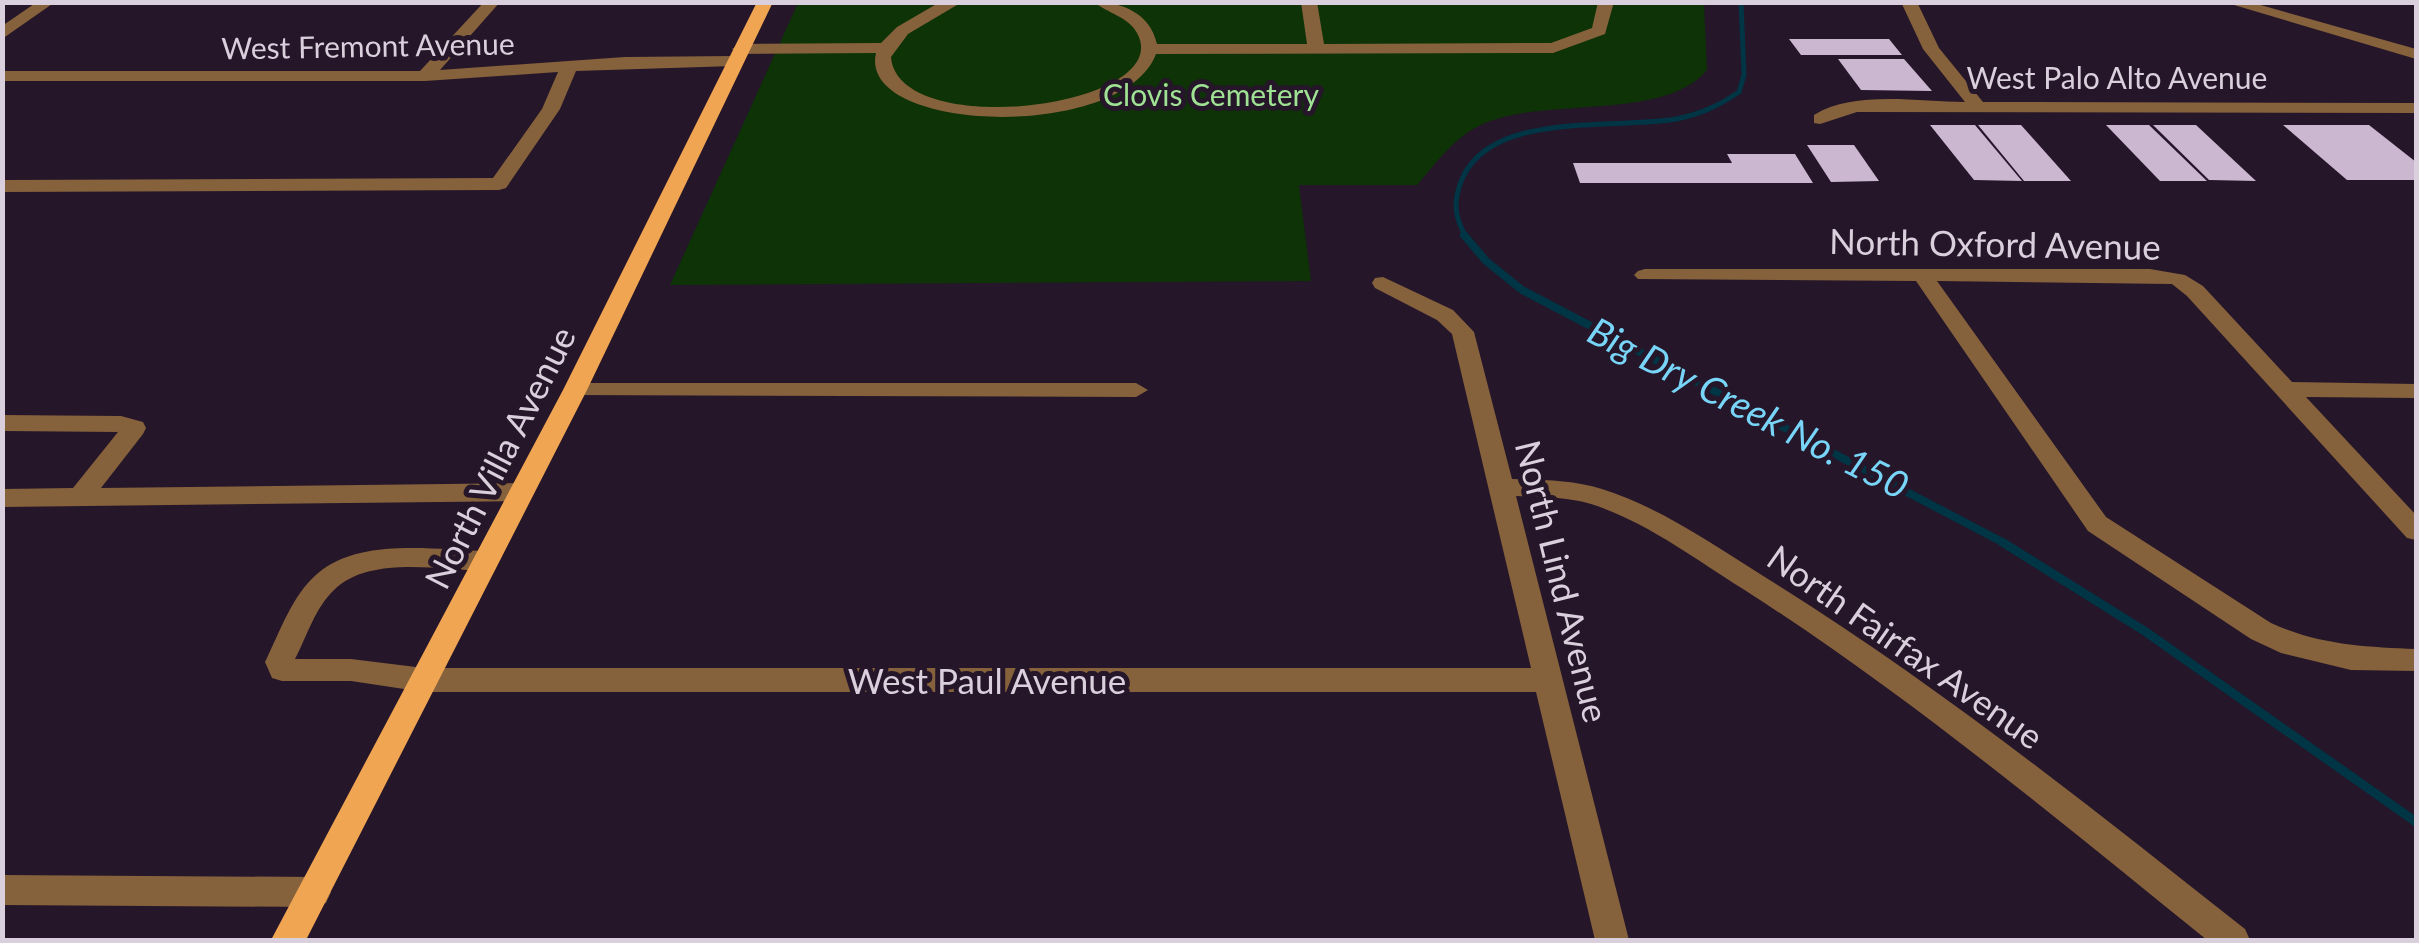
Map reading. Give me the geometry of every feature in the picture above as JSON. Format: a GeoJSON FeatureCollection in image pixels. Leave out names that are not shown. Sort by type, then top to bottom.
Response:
{"type":"FeatureCollection","features":[{"type":"Feature","properties":{"kind":"main road","name":"North Villa Avenue"},"geometry":{"type":"LineString","coordinates":[[288,940],[575,390],[765,2]]}},
{"type":"Feature","properties":{"kind":"street"},"geometry":{"type":"LineString","coordinates":[[2,34],[48,2]]}},
{"type":"Feature","properties":{"kind":"street"},"geometry":{"type":"LineString","coordinates":[[426,76],[493,2]]}},
{"type":"Feature","properties":{"kind":"street"},"geometry":{"type":"LineString","coordinates":[[955,2],[909,22],[885,48],[884,68],[894,83],[915,96],[979,112],[1022,112],[1064,106],[1102,94],[1129,79],[1146,62],[1149,49],[1143,26],[1101,2]]}},
{"type":"Feature","properties":{"kind":"street"},"geometry":{"type":"LineString","coordinates":[[1309,2],[1316,48]]}},
{"type":"Feature","properties":{"kind":"street"},"geometry":{"type":"LineString","coordinates":[[1149,49],[1552,48],[1599,31],[1606,2]]}},
{"type":"Feature","properties":{"kind":"street"},"geometry":{"type":"LineString","coordinates":[[1909,2],[1930,49],[1978,107]]}},
{"type":"Feature","properties":{"kind":"street"},"geometry":{"type":"LineString","coordinates":[[2231,2],[2416,54]]}},
{"type":"Feature","properties":{"kind":"street","name":"West Fremont Avenue"},"geometry":{"type":"LineString","coordinates":[[2,76],[426,76],[885,48]]}},
{"type":"Feature","properties":{"kind":"street"},"geometry":{"type":"LineString","coordinates":[[2,186],[499,184],[551,109],[569,66]]}},
{"type":"Feature","properties":{"kind":"street","name":"West Palo Alto Avenue"},"geometry":{"type":"LineString","coordinates":[[1820,119],[1842,108],[2416,108]]}},
{"type":"Feature","properties":{"kind":"street","name":"North Oxford Avenue"},"geometry":{"type":"LineString","coordinates":[[1644,275],[2150,275],[2178,279],[2195,291],[2416,531]]}},
{"type":"Feature","properties":{"kind":"street"},"geometry":{"type":"LineString","coordinates":[[1922,275],[2098,524],[2261,631],[2291,645],[2350,660],[2416,660]]}},
{"type":"Feature","properties":{"kind":"street","name":"North Lind Avenue"},"geometry":{"type":"LineString","coordinates":[[1382,283],[1445,315],[1463,332],[1612,940]]}},
{"type":"Feature","properties":{"kind":"street"},"geometry":{"type":"LineString","coordinates":[[2283,388],[2416,391]]}},
{"type":"Feature","properties":{"kind":"street"},"geometry":{"type":"LineString","coordinates":[[575,390],[1136,390]]}},
{"type":"Feature","properties":{"kind":"street"},"geometry":{"type":"LineString","coordinates":[[2,423],[120,424],[134,428],[80,497]]}},
{"type":"Feature","properties":{"kind":"street","name":"North Fairfax Avenue"},"geometry":{"type":"LineString","coordinates":[[1501,487],[1558,490],[1604,499],[1655,524],[1814,619],[1966,728],[2232,940]]}},
{"type":"Feature","properties":{"kind":"street"},"geometry":{"type":"LineString","coordinates":[[2,498],[522,492]]}},
{"type":"Feature","properties":{"kind":"street","name":"West Paul Avenue"},"geometry":{"type":"LineString","coordinates":[[486,561],[386,561],[343,568],[324,582],[279,662],[282,670],[351,670],[424,680],[1551,680]]}},
{"type":"Feature","properties":{"kind":"street"},"geometry":{"type":"LineString","coordinates":[[2,890],[314,892]]}},
{"type":"Feature","properties":{"kind":"green space","name":"Clovis Cemetery"},"geometry":{"type":"Polygon","coordinates":[[[798,3],[1704,3],[1707,70],[1688,86],[1663,96],[1511,115],[1485,123],[1456,142],[1417,185],[1299,185],[1311,281],[670,285],[798,3]]]}},
{"type":"Feature","properties":{"kind":"building"},"geometry":{"type":"Polygon","coordinates":[[[1789,39],[1889,39],[1902,55],[1801,55],[1789,39]]]}},
{"type":"Feature","properties":{"kind":"building"},"geometry":{"type":"Polygon","coordinates":[[[1838,59],[1904,59],[1932,91],[1861,90],[1838,59]]]}},
{"type":"Feature","properties":{"kind":"building"},"geometry":{"type":"Polygon","coordinates":[[[1930,125],[1975,125],[2022,181],[1974,180],[1930,125]]]}},
{"type":"Feature","properties":{"kind":"building"},"geometry":{"type":"Polygon","coordinates":[[[1978,125],[2021,125],[2071,181],[2024,181],[1978,125]]]}},
{"type":"Feature","properties":{"kind":"building"},"geometry":{"type":"Polygon","coordinates":[[[2106,125],[2149,125],[2207,181],[2160,181],[2106,125]]]}},
{"type":"Feature","properties":{"kind":"building"},"geometry":{"type":"Polygon","coordinates":[[[2153,125],[2196,125],[2256,181],[2209,180],[2153,125]]]}},
{"type":"Feature","properties":{"kind":"building"},"geometry":{"type":"Polygon","coordinates":[[[2283,125],[2369,125],[2416,162],[2416,180],[2347,180],[2283,125]]]}},
{"type":"Feature","properties":{"kind":"building"},"geometry":{"type":"Polygon","coordinates":[[[1807,145],[1854,145],[1879,181],[1831,182],[1807,145]]]}},
{"type":"Feature","properties":{"kind":"building"},"geometry":{"type":"Polygon","coordinates":[[[1727,154],[1795,154],[1813,183],[1580,183],[1573,163],[1732,163],[1727,154]]]}},
{"type":"Feature","properties":{"kind":"waterway","name":"Big Dry Creek No. 150"},"geometry":{"type":"LineString","coordinates":[[1466,237],[1456,208],[1459,187],[1477,157],[1499,142],[1557,127],[1676,119],[1709,109],[1739,92],[1744,75],[1741,2]]}},
{"type":"Feature","properties":{"kind":"waterway","name":"Big Dry Creek No. 150"},"geometry":{"type":"LineString","coordinates":[[1464,235],[1486,261],[1522,290],[2006,544]]}},
{"type":"Feature","properties":{"kind":"waterway","name":"Big Dry Creek No. 150"},"geometry":{"type":"LineString","coordinates":[[2002,542],[2146,632],[2416,822]]}}]}
